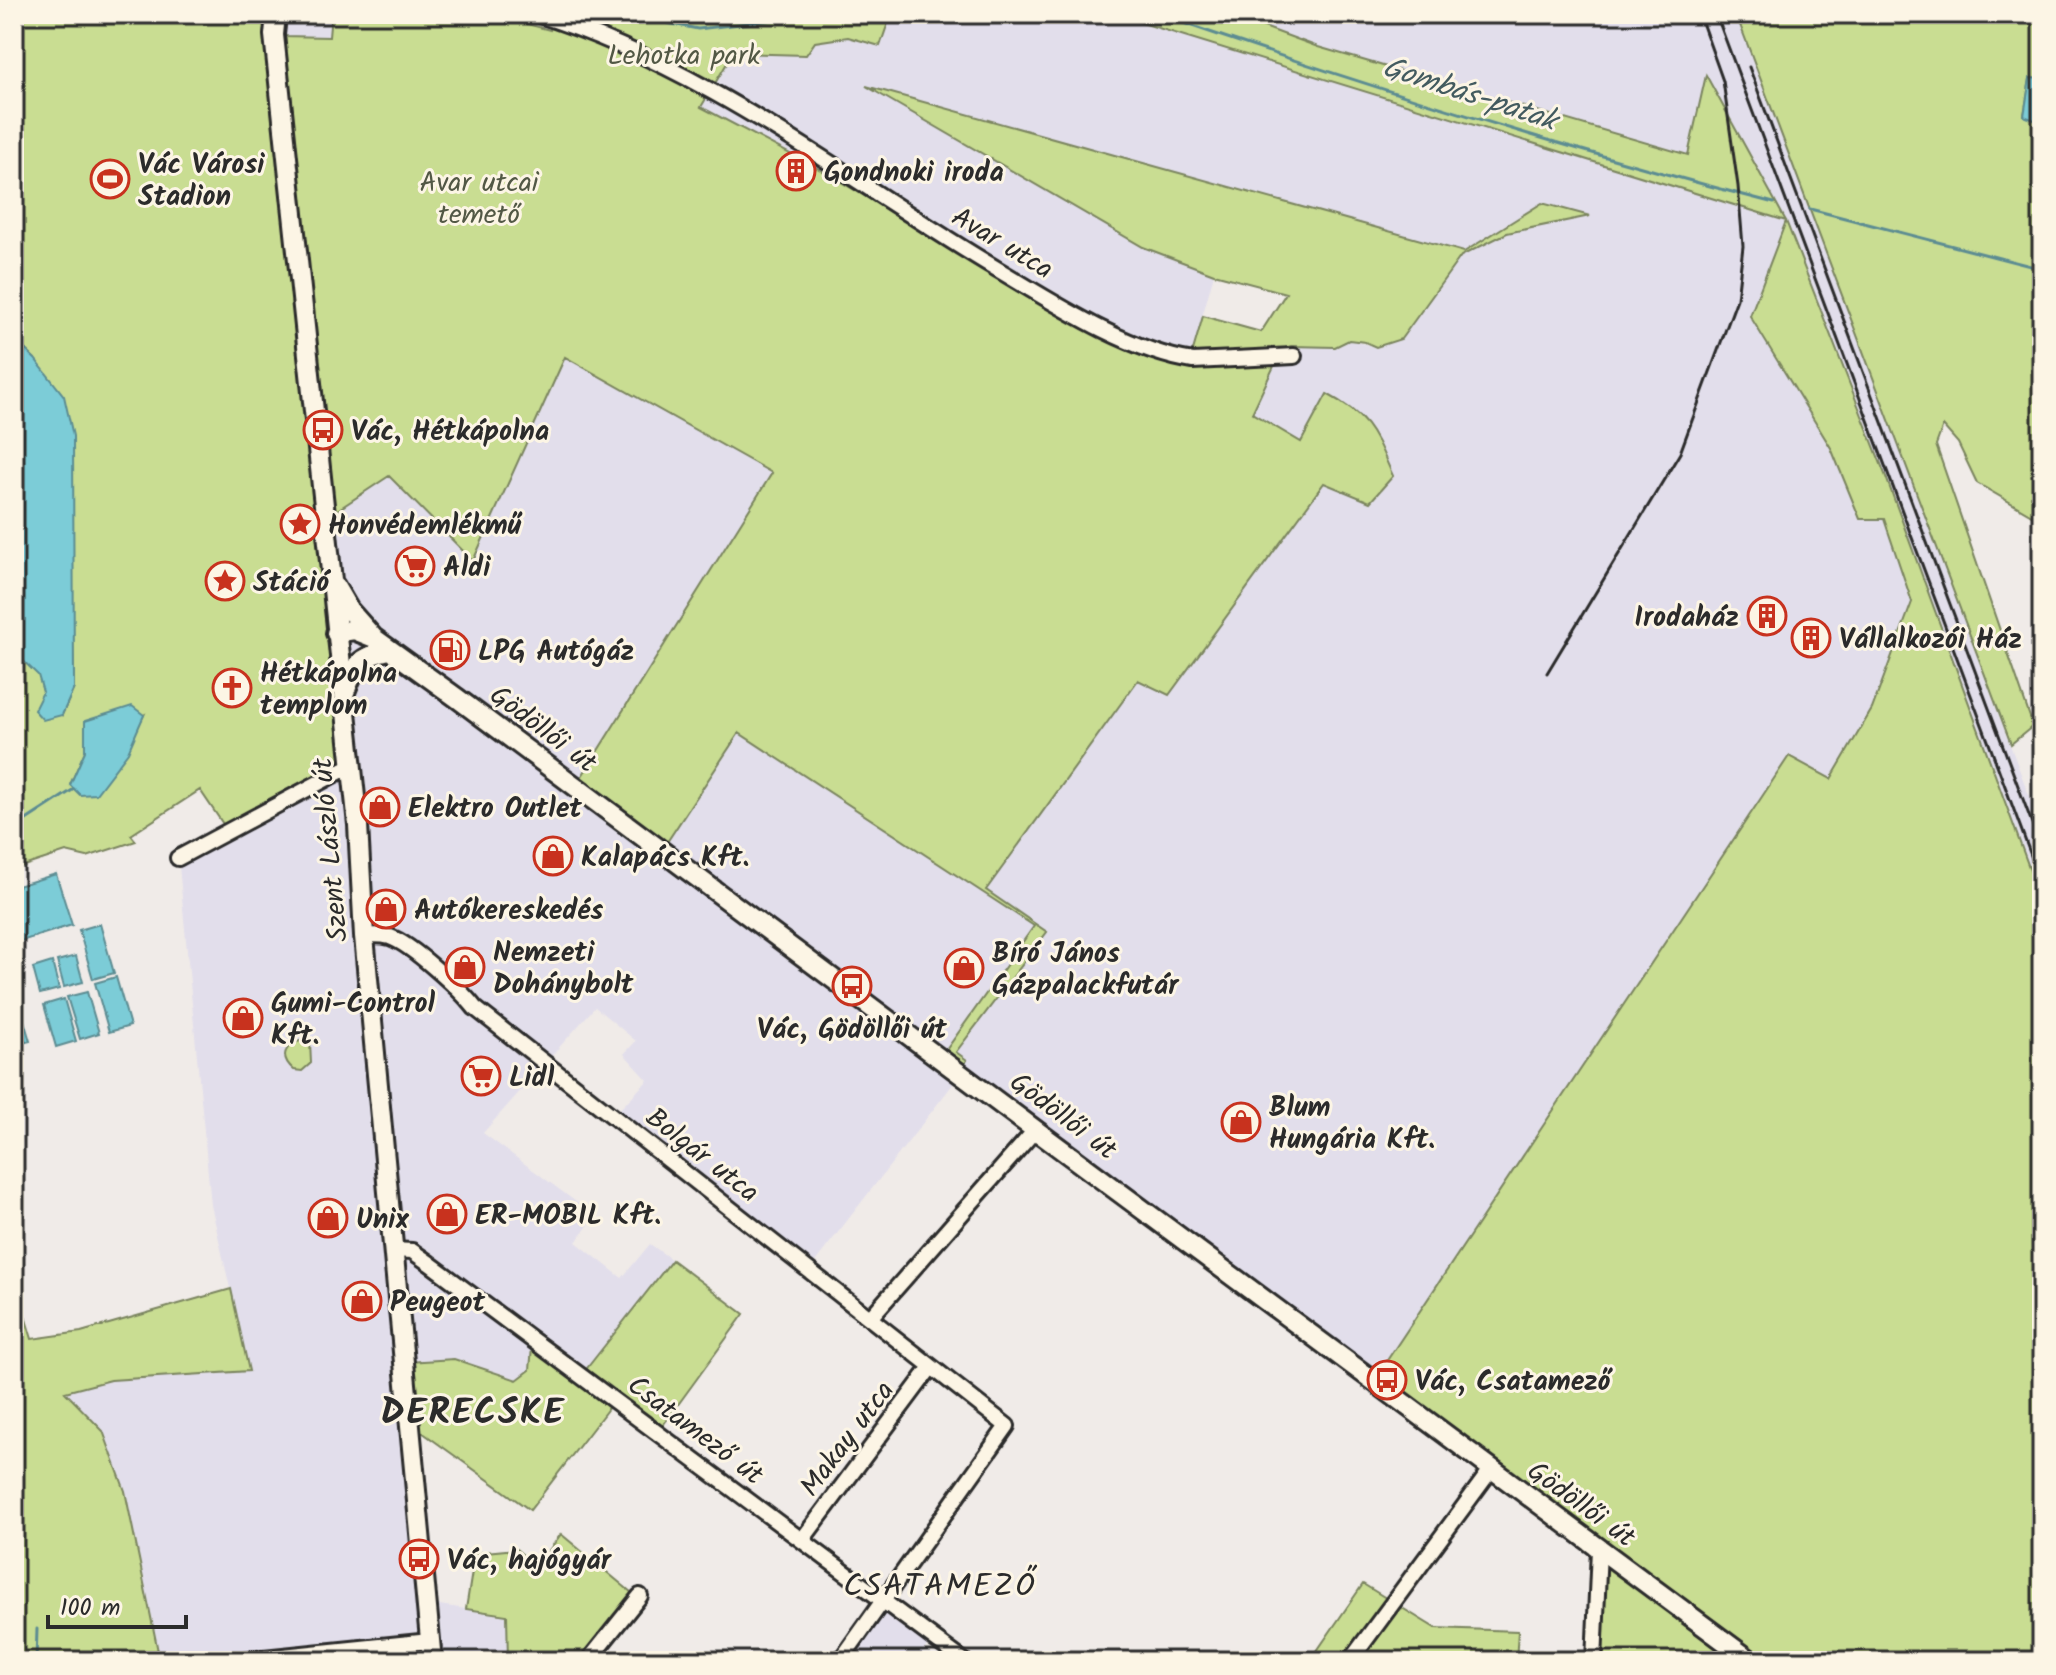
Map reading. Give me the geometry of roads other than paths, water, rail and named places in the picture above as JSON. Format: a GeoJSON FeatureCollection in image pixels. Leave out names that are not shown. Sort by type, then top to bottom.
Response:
{"type":"FeatureCollection","features":[{"type":"Feature","properties":{"kind":"main road"},"geometry":{"type":"LineString","coordinates":[[268,14],[274,35]]}},
{"type":"Feature","properties":{"kind":"main road"},"geometry":{"type":"LineString","coordinates":[[274,35],[276,14]]}},
{"type":"Feature","properties":{"kind":"main road","name":"Szent László út"},"geometry":{"type":"LineString","coordinates":[[274,35],[352,765],[364,936],[432,1661]]}},
{"type":"Feature","properties":{"kind":"main road","name":"Gödöllői út"},"geometry":{"type":"LineString","coordinates":[[332,580],[349,610],[389,650],[1036,1129],[1490,1471],[1751,1661]]}},
{"type":"Feature","properties":{"kind":"main road"},"geometry":{"type":"LineString","coordinates":[[336,633],[354,630],[374,638]]}},
{"type":"Feature","properties":{"kind":"main road"},"geometry":{"type":"LineString","coordinates":[[344,695],[359,661],[389,650]]}},
{"type":"Feature","properties":{"kind":"street","name":"Avar utca"},"geometry":{"type":"LineString","coordinates":[[536,14],[654,59],[818,155],[954,243],[1107,332],[1179,359],[1193,361],[1294,356]]}},
{"type":"Feature","properties":{"kind":"street"},"geometry":{"type":"LineString","coordinates":[[178,858],[352,765]]}},
{"type":"Feature","properties":{"kind":"street","name":"Bolgár utca"},"geometry":{"type":"LineString","coordinates":[[364,936],[385,936],[401,942],[464,993],[475,1008],[1007,1426],[881,1601]]}},
{"type":"Feature","properties":{"kind":"street"},"geometry":{"type":"LineString","coordinates":[[870,1318],[1036,1129]]}},
{"type":"Feature","properties":{"kind":"street","name":"Csatamező út"},"geometry":{"type":"LineString","coordinates":[[393,1250],[412,1251],[429,1263],[964,1661]]}},
{"type":"Feature","properties":{"kind":"street","name":"Makay utca"},"geometry":{"type":"LineString","coordinates":[[802,1540],[931,1367]]}},
{"type":"Feature","properties":{"kind":"street"},"geometry":{"type":"LineString","coordinates":[[1350,1661],[1490,1471]]}},
{"type":"Feature","properties":{"kind":"street"},"geometry":{"type":"LineString","coordinates":[[1594,1661],[1599,1549]]}},
{"type":"Feature","properties":{"kind":"street"},"geometry":{"type":"LineString","coordinates":[[588,1661],[640,1596]]}},
{"type":"Feature","properties":{"kind":"street"},"geometry":{"type":"LineString","coordinates":[[840,1661],[881,1601]]}},
{"type":"Feature","properties":{"kind":"street"},"geometry":{"type":"LineString","coordinates":[[234,1661],[304,1657],[430,1641]]}},
{"type":"Feature","properties":{"kind":"water"},"geometry":{"type":"Polygon","coordinates":[[[2030,78],[2042,79],[2042,123],[2024,116],[2030,78]]]}},
{"type":"Feature","properties":{"kind":"water"},"geometry":{"type":"Polygon","coordinates":[[[14,339],[35,359],[64,396],[73,436],[74,688],[62,715],[43,720],[34,710],[43,692],[38,675],[14,652],[14,339]]]}},
{"type":"Feature","properties":{"kind":"water"},"geometry":{"type":"Polygon","coordinates":[[[132,706],[144,715],[128,752],[96,794],[80,795],[70,785],[85,751],[85,721],[132,706]]]}},
{"type":"Feature","properties":{"kind":"water"},"geometry":{"type":"Polygon","coordinates":[[[56,874],[72,925],[15,943],[14,887],[56,874]]]}},
{"type":"Feature","properties":{"kind":"water"},"geometry":{"type":"Polygon","coordinates":[[[100,924],[114,973],[93,979],[79,930],[100,924]]]}},
{"type":"Feature","properties":{"kind":"water"},"geometry":{"type":"Polygon","coordinates":[[[76,956],[83,982],[64,987],[57,961],[76,956]]]}},
{"type":"Feature","properties":{"kind":"water"},"geometry":{"type":"Polygon","coordinates":[[[52,962],[59,989],[40,994],[33,968],[52,962]]]}},
{"type":"Feature","properties":{"kind":"water"},"geometry":{"type":"Polygon","coordinates":[[[116,977],[130,1026],[109,1032],[95,983],[116,977]]]}},
{"type":"Feature","properties":{"kind":"water"},"geometry":{"type":"Polygon","coordinates":[[[87,992],[99,1033],[80,1039],[67,997],[87,992]]]}},
{"type":"Feature","properties":{"kind":"water"},"geometry":{"type":"Polygon","coordinates":[[[64,999],[76,1041],[56,1047],[44,1005],[64,999]]]}},
{"type":"Feature","properties":{"kind":"water"},"geometry":{"type":"Polygon","coordinates":[[[20,1007],[30,1041],[14,1045],[14,1009],[20,1007]]]}},
{"type":"Feature","properties":{"kind":"waterway","name":"Gombás-patak"},"geometry":{"type":"LineString","coordinates":[[650,14],[667,23],[698,29],[823,14]]}},
{"type":"Feature","properties":{"kind":"waterway","name":"Gombás-patak"},"geometry":{"type":"LineString","coordinates":[[1157,14],[1464,114],[1618,161],[1774,203]]}},
{"type":"Feature","properties":{"kind":"waterway","name":"Gombás-patak"},"geometry":{"type":"LineString","coordinates":[[1810,209],[2042,269]]}},
{"type":"Feature","properties":{"kind":"waterway"},"geometry":{"type":"LineString","coordinates":[[14,828],[74,789]]}},
{"type":"Feature","properties":{"kind":"waterway"},"geometry":{"type":"LineString","coordinates":[[36,1661],[37,1629]]}},
{"type":"Feature","properties":{"kind":"railway"},"geometry":{"type":"LineString","coordinates":[[1547,673],[1680,453],[1737,299],[1743,246],[1738,186],[1723,81],[1699,14]]}},
{"type":"Feature","properties":{"kind":"railway"},"geometry":{"type":"LineString","coordinates":[[1716,14],[2042,885]]}},
{"type":"Feature","properties":{"kind":"railway"},"geometry":{"type":"LineString","coordinates":[[1749,67],[2042,850]]}},
{"type":"Feature","properties":{"kind":"place","name":"Gondnoki iroda"},"geometry":{"type":"Point","coordinates":[796,171]}},
{"type":"Feature","properties":{"kind":"place","name":"Vác Városi Stadion"},"geometry":{"type":"Point","coordinates":[110,179]}},
{"type":"Feature","properties":{"kind":"place","name":"Vác, Hétkápolna"},"geometry":{"type":"Point","coordinates":[323,430]}},
{"type":"Feature","properties":{"kind":"place","name":"Honvédemlékmű"},"geometry":{"type":"Point","coordinates":[300,524]}},
{"type":"Feature","properties":{"kind":"place","name":"Aldi"},"geometry":{"type":"Point","coordinates":[415,566]}},
{"type":"Feature","properties":{"kind":"place","name":"Stáció"},"geometry":{"type":"Point","coordinates":[225,581]}},
{"type":"Feature","properties":{"kind":"place","name":"Irodaház"},"geometry":{"type":"Point","coordinates":[1767,616]}},
{"type":"Feature","properties":{"kind":"place","name":"Vállalkozói Ház"},"geometry":{"type":"Point","coordinates":[1811,638]}},
{"type":"Feature","properties":{"kind":"place","name":"LPG Autógáz"},"geometry":{"type":"Point","coordinates":[450,650]}},
{"type":"Feature","properties":{"kind":"place","name":"Hétkápolna templom"},"geometry":{"type":"Point","coordinates":[232,688]}},
{"type":"Feature","properties":{"kind":"place","name":"Elektro Outlet"},"geometry":{"type":"Point","coordinates":[380,807]}},
{"type":"Feature","properties":{"kind":"place","name":"Kalapács Kft."},"geometry":{"type":"Point","coordinates":[553,856]}},
{"type":"Feature","properties":{"kind":"place","name":"Autókereskedés"},"geometry":{"type":"Point","coordinates":[386,909]}},
{"type":"Feature","properties":{"kind":"place","name":"Nemzeti Dohánybolt"},"geometry":{"type":"Point","coordinates":[465,967]}},
{"type":"Feature","properties":{"kind":"place","name":"Bíró János Gázpalackfutár"},"geometry":{"type":"Point","coordinates":[964,968]}},
{"type":"Feature","properties":{"kind":"place","name":"Vác, Gödöllői út"},"geometry":{"type":"Point","coordinates":[852,986]}},
{"type":"Feature","properties":{"kind":"place","name":"Gumi-Control Kft."},"geometry":{"type":"Point","coordinates":[243,1018]}},
{"type":"Feature","properties":{"kind":"place","name":"Lidl"},"geometry":{"type":"Point","coordinates":[481,1076]}},
{"type":"Feature","properties":{"kind":"place","name":"Blum Hungária Kft."},"geometry":{"type":"Point","coordinates":[1241,1122]}},
{"type":"Feature","properties":{"kind":"place","name":"ER-MOBIL Kft."},"geometry":{"type":"Point","coordinates":[447,1214]}},
{"type":"Feature","properties":{"kind":"place","name":"Unix"},"geometry":{"type":"Point","coordinates":[328,1218]}},
{"type":"Feature","properties":{"kind":"place","name":"Peugeot"},"geometry":{"type":"Point","coordinates":[362,1301]}},
{"type":"Feature","properties":{"kind":"place","name":"Vác, Csatamező"},"geometry":{"type":"Point","coordinates":[1387,1380]}},
{"type":"Feature","properties":{"kind":"place","name":"Vác, hajógyár"},"geometry":{"type":"Point","coordinates":[419,1559]}},
{"type":"Feature","properties":{"kind":"district","name":"DERECSKE"},"geometry":{"type":"Point","coordinates":[473,1410]}},
{"type":"Feature","properties":{"kind":"district","name":"CSATAMEZŐ"},"geometry":{"type":"Point","coordinates":[940,1585]}},
{"type":"Feature","properties":{"kind":"park label","name":"Lehotka park"},"geometry":{"type":"Point","coordinates":[684,54]}},
{"type":"Feature","properties":{"kind":"park label","name":"Avar utcai temető"},"geometry":{"type":"Point","coordinates":[479,197]}}]}
